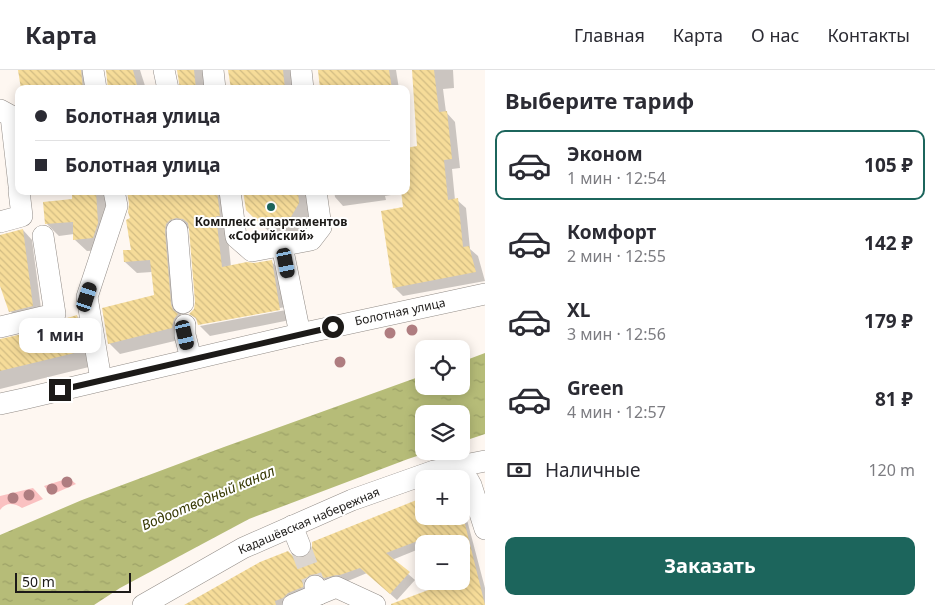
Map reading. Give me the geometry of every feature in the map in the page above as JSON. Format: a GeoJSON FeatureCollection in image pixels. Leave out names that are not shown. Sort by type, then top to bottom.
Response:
{"type":"FeatureCollection","features":[{"type":"Feature","properties":{"kind":"street"},"geometry":{"type":"LineString","coordinates":[[93,70],[95,85]]}},
{"type":"Feature","properties":{"kind":"street"},"geometry":{"type":"LineString","coordinates":[[164,70],[167,85]]}},
{"type":"Feature","properties":{"kind":"street"},"geometry":{"type":"LineString","coordinates":[[213,70],[215,85]]}},
{"type":"Feature","properties":{"kind":"street"},"geometry":{"type":"LineString","coordinates":[[301,70],[303,85]]}},
{"type":"Feature","properties":{"kind":"street"},"geometry":{"type":"LineString","coordinates":[[0,110],[11,116],[15,151]]}},
{"type":"Feature","properties":{"kind":"street"},"geometry":{"type":"LineString","coordinates":[[0,222],[22,216],[19,195]]}},
{"type":"Feature","properties":{"kind":"street"},"geometry":{"type":"LineString","coordinates":[[101,380],[87,297],[117,206],[115,195]]}},
{"type":"Feature","properties":{"kind":"street"},"geometry":{"type":"LineString","coordinates":[[231,195],[236,237],[252,251],[310,240],[321,227],[317,195]]}},
{"type":"Feature","properties":{"kind":"street"},"geometry":{"type":"LineString","coordinates":[[177,230],[183,303]]}},
{"type":"Feature","properties":{"kind":"street"},"geometry":{"type":"LineString","coordinates":[[1,323],[55,314],[43,236]]}},
{"type":"Feature","properties":{"kind":"street"},"geometry":{"type":"LineString","coordinates":[[282,246],[300,334]]}},
{"type":"Feature","properties":{"kind":"street","name":"Болотная улица"},"geometry":{"type":"LineString","coordinates":[[0,404],[300,334],[485,294]]}},
{"type":"Feature","properties":{"kind":"street"},"geometry":{"type":"LineString","coordinates":[[185,325],[190,359]]}},
{"type":"Feature","properties":{"kind":"street","name":"Болотная улица"},"geometry":{"type":"LineString","coordinates":[[0,412],[23,399]]}},
{"type":"Feature","properties":{"kind":"street","name":"Кадашёвская набережная"},"geometry":{"type":"LineString","coordinates":[[439,470],[485,461]]}},
{"type":"Feature","properties":{"kind":"street","name":"Кадашёвская набережная"},"geometry":{"type":"LineString","coordinates":[[143,605],[243,548],[352,500],[415,478]]}},
{"type":"Feature","properties":{"kind":"street"},"geometry":{"type":"LineString","coordinates":[[470,482],[485,529]]}},
{"type":"Feature","properties":{"kind":"street"},"geometry":{"type":"LineString","coordinates":[[292,526],[300,546]]}},
{"type":"Feature","properties":{"kind":"street"},"geometry":{"type":"LineString","coordinates":[[293,605],[317,590],[336,587],[375,605]]}},
{"type":"Feature","properties":{"kind":"shaded area"},"geometry":{"type":"Polygon","coordinates":[[[69,478],[76,484],[51,495],[44,486],[69,478]]]}},
{"type":"Feature","properties":{"kind":"shaded area"},"geometry":{"type":"Polygon","coordinates":[[[33,488],[43,499],[22,508],[10,504],[0,510],[0,496],[33,488]]]}},
{"type":"Feature","properties":{"kind":"water","name":"Водоотводный канал"},"geometry":{"type":"Polygon","coordinates":[[[485,353],[485,434],[470,439],[470,405],[415,405],[415,457],[249,519],[120,588],[94,605],[0,605],[0,535],[82,500],[415,378],[415,395],[470,395],[470,359],[485,353]]]}},
{"type":"Feature","properties":{"kind":"building"},"geometry":{"type":"Polygon","coordinates":[[[18,70],[81,70],[83,85],[20,85],[18,70]]]}},
{"type":"Feature","properties":{"kind":"building"},"geometry":{"type":"Polygon","coordinates":[[[106,70],[133,70],[137,85],[108,85],[106,70]]]}},
{"type":"Feature","properties":{"kind":"building"},"geometry":{"type":"Polygon","coordinates":[[[177,70],[194,70],[196,85],[179,85],[177,70]]]}},
{"type":"Feature","properties":{"kind":"building"},"geometry":{"type":"Polygon","coordinates":[[[228,70],[283,70],[285,85],[230,85],[228,70]]]}},
{"type":"Feature","properties":{"kind":"building"},"geometry":{"type":"Polygon","coordinates":[[[318,70],[389,70],[391,85],[320,85],[318,70]]]}},
{"type":"Feature","properties":{"kind":"building"},"geometry":{"type":"Polygon","coordinates":[[[412,70],[434,70],[439,112],[447,111],[452,159],[444,160],[448,200],[458,198],[463,247],[469,246],[476,272],[393,288],[381,211],[403,207],[402,195],[410,195],[410,147],[417,146],[412,70]]]}},
{"type":"Feature","properties":{"kind":"building"},"geometry":{"type":"Polygon","coordinates":[[[72,195],[96,195],[98,223],[93,238],[73,240],[73,222],[45,224],[43,202],[72,199],[72,195]]]}},
{"type":"Feature","properties":{"kind":"building"},"geometry":{"type":"Polygon","coordinates":[[[128,195],[217,195],[220,216],[216,216],[222,267],[272,260],[280,310],[198,325],[196,318],[189,314],[194,309],[195,302],[188,223],[183,219],[176,218],[166,224],[165,231],[171,304],[173,310],[178,314],[174,319],[172,328],[108,344],[102,308],[154,295],[150,260],[124,262],[123,250],[131,250],[126,220],[130,218],[128,212],[128,195]]]}},
{"type":"Feature","properties":{"kind":"building","name":"Комплекс апартаментов «Софийский»"},"geometry":{"type":"Polygon","coordinates":[[[244,195],[298,195],[299,203],[291,217],[257,221],[246,210],[244,195]]]}},
{"type":"Feature","properties":{"kind":"building"},"geometry":{"type":"Polygon","coordinates":[[[23,229],[33,306],[9,312],[0,286],[0,235],[23,229]]]}},
{"type":"Feature","properties":{"kind":"building"},"geometry":{"type":"Polygon","coordinates":[[[77,315],[83,351],[0,371],[0,339],[58,326],[64,323],[67,318],[77,315]]]}},
{"type":"Feature","properties":{"kind":"building"},"geometry":{"type":"Polygon","coordinates":[[[415,501],[415,525],[465,525],[468,535],[415,535],[415,542],[386,553],[410,572],[390,594],[360,568],[324,578],[321,575],[310,575],[304,580],[303,587],[275,601],[276,605],[184,605],[260,562],[288,551],[293,556],[304,558],[310,553],[312,542],[415,501]]]}},
{"type":"Feature","properties":{"kind":"building"},"geometry":{"type":"Polygon","coordinates":[[[470,544],[485,605],[391,604],[428,590],[470,590],[470,544]]]}},
{"type":"Feature","properties":{"kind":"tunnel"},"geometry":{"type":"LineString","coordinates":[[300,546],[315,586]]}},
{"type":"Feature","properties":{"kind":"place","name":"Комплекс апартаментов «Софийский»"},"geometry":{"type":"Point","coordinates":[271,207]}},
{"type":"Feature","properties":{"kind":"route"},"geometry":{"type":"LineString","coordinates":[[60,390],[333,327]]}}]}
